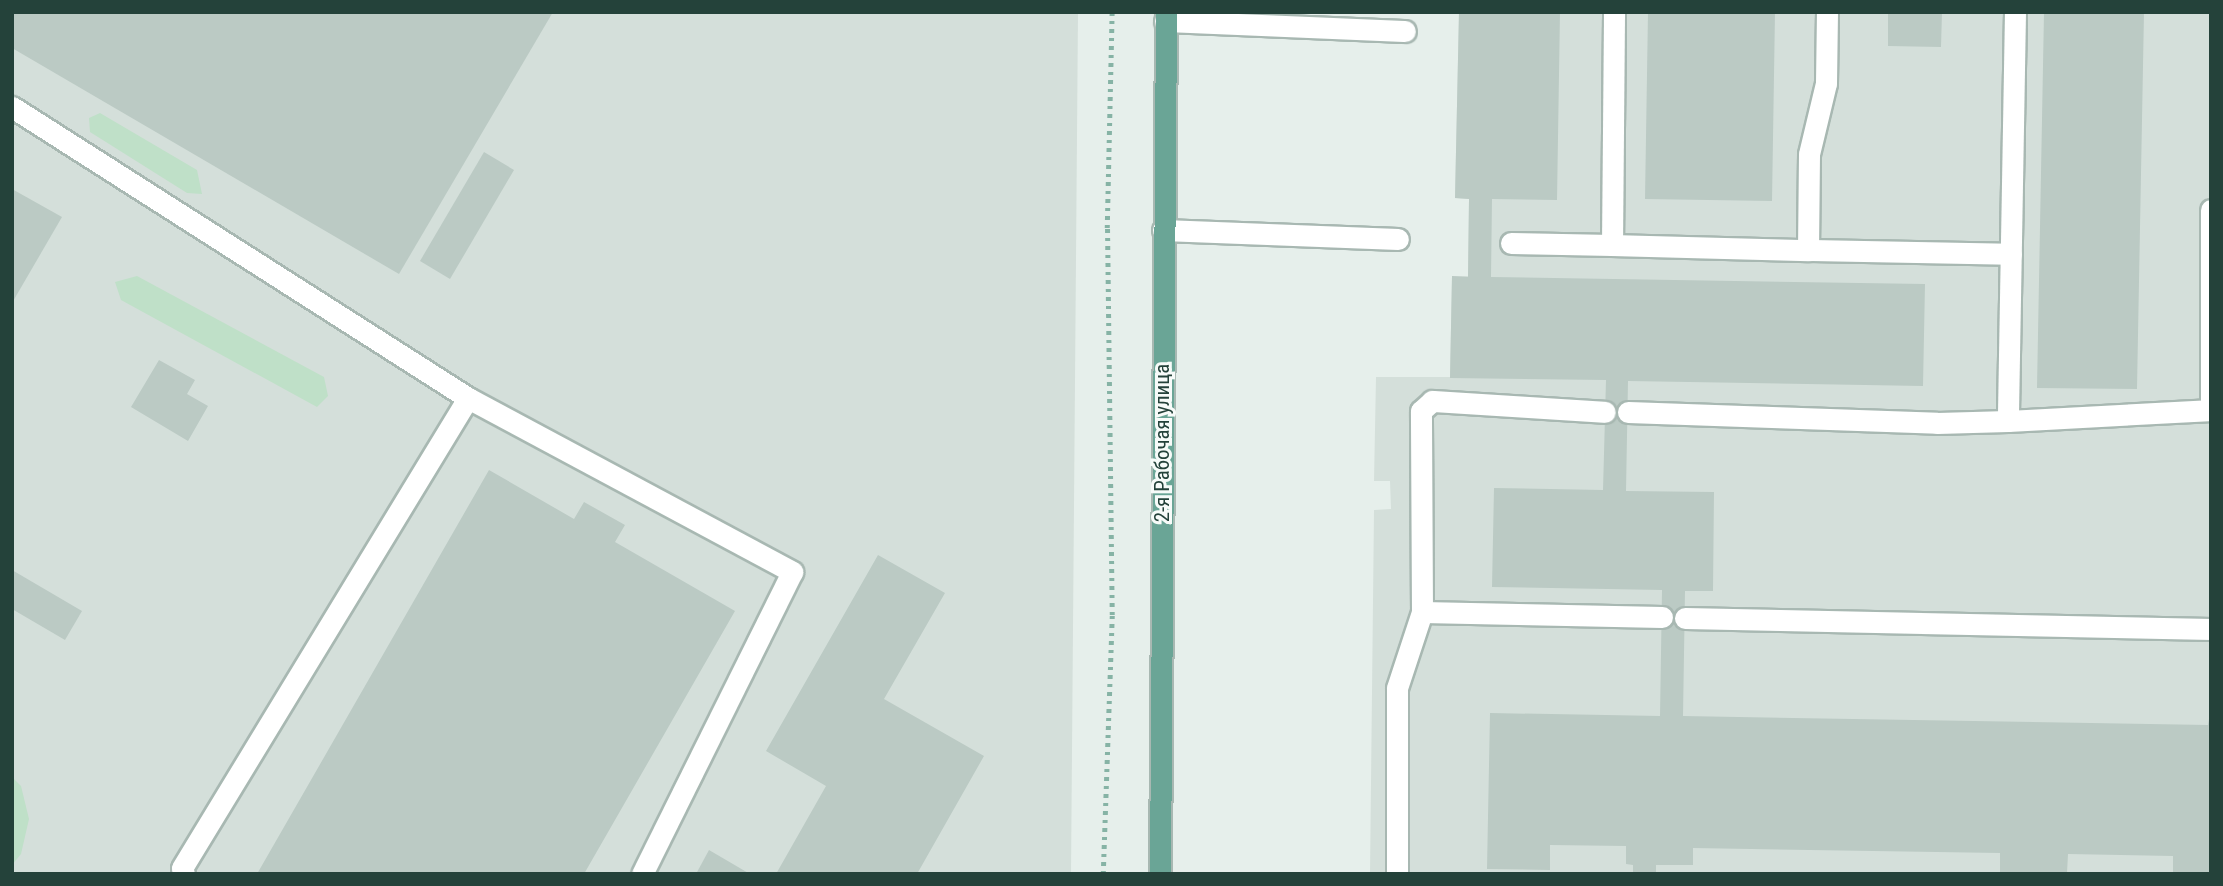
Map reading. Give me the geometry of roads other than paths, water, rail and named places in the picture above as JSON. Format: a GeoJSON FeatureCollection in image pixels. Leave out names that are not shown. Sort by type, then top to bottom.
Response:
{"type":"FeatureCollection","features":[{"type":"Feature","properties":{"kind":"main road","name":"2-я Рабочая улица"},"geometry":{"type":"LineString","coordinates":[[1160,874],[1166,17]]}},
{"type":"Feature","properties":{"kind":"lane"},"geometry":{"type":"LineString","coordinates":[[1612,245],[1614,12]]}},
{"type":"Feature","properties":{"kind":"lane"},"geometry":{"type":"LineString","coordinates":[[1808,250],[1809,154],[1826,83],[1827,12]]}},
{"type":"Feature","properties":{"kind":"lane"},"geometry":{"type":"LineString","coordinates":[[2008,421],[2015,12]]}},
{"type":"Feature","properties":{"kind":"lane"},"geometry":{"type":"LineString","coordinates":[[1166,17],[1405,31]]}},
{"type":"Feature","properties":{"kind":"lane"},"geometry":{"type":"LineString","coordinates":[[12,107],[468,398],[792,572],[642,874]]}},
{"type":"Feature","properties":{"kind":"lane"},"geometry":{"type":"LineString","coordinates":[[1628,412],[1937,423],[2209,410],[2211,210]]}},
{"type":"Feature","properties":{"kind":"lane"},"geometry":{"type":"LineString","coordinates":[[1163,230],[1398,239]]}},
{"type":"Feature","properties":{"kind":"lane"},"geometry":{"type":"LineString","coordinates":[[1511,243],[2011,254]]}},
{"type":"Feature","properties":{"kind":"lane"},"geometry":{"type":"LineString","coordinates":[[184,874],[182,868],[468,398]]}},
{"type":"Feature","properties":{"kind":"lane"},"geometry":{"type":"LineString","coordinates":[[1397,874],[1397,688],[1422,612],[1421,411],[1432,401],[1605,412]]}},
{"type":"Feature","properties":{"kind":"lane"},"geometry":{"type":"LineString","coordinates":[[1422,612],[1662,617]]}},
{"type":"Feature","properties":{"kind":"lane"},"geometry":{"type":"LineString","coordinates":[[1685,618],[2211,629]]}}]}
